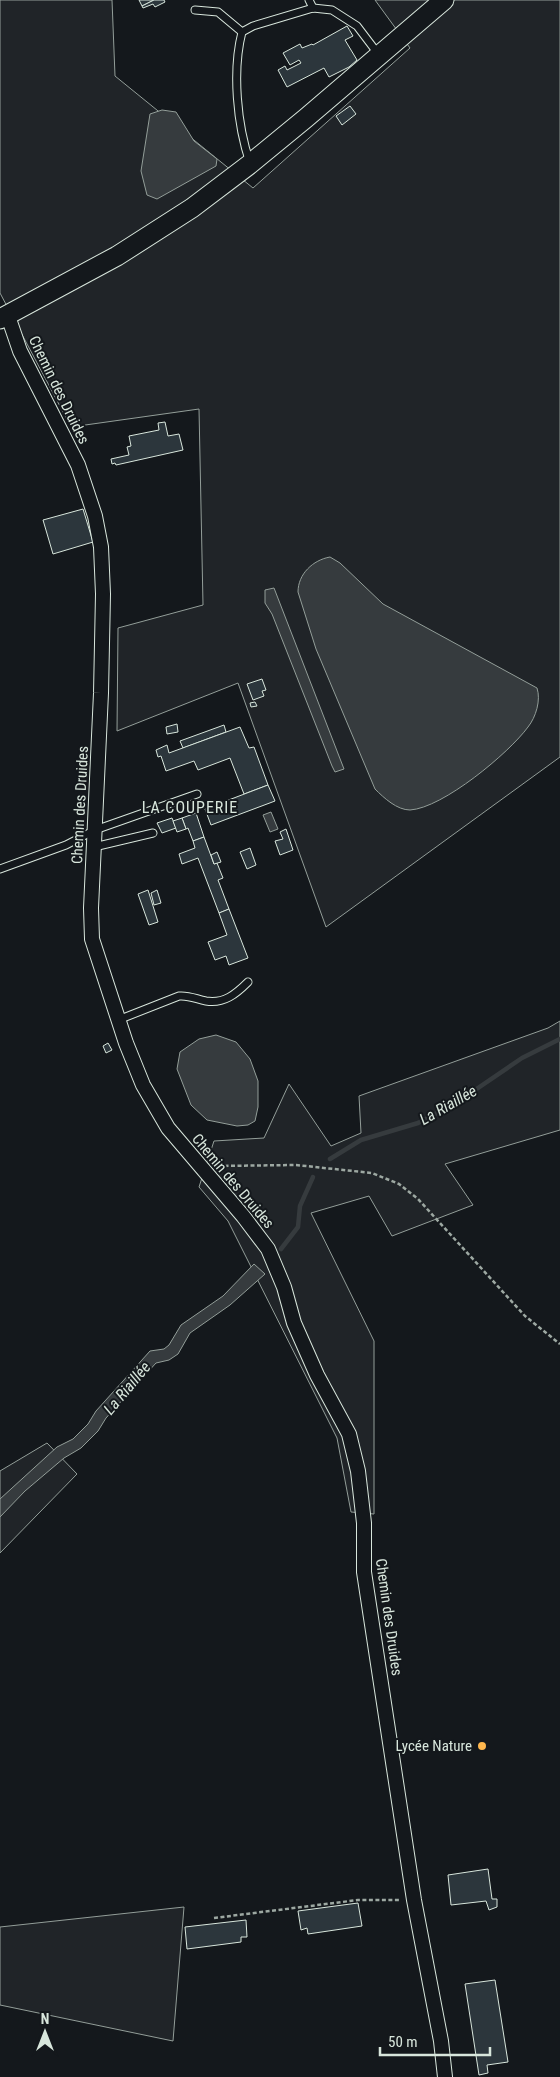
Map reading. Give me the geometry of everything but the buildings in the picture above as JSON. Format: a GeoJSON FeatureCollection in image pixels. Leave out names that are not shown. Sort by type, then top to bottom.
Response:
{"type":"FeatureCollection","features":[{"type":"Feature","properties":{"kind":"street"},"geometry":{"type":"LineString","coordinates":[[4,318],[117,256],[192,208],[250,164],[444,0]]}},
{"type":"Feature","properties":{"kind":"street","name":"Chemin des Druides"},"geometry":{"type":"LineString","coordinates":[[4,318],[78,465],[95,516],[102,547],[104,594],[102,694],[91,908],[92,939],[118,1020],[143,1085],[168,1128],[243,1216],[268,1249],[284,1287],[294,1322],[317,1374],[349,1434],[358,1471],[364,1523],[364,1572],[414,1900],[441,2041],[445,2077]]}},
{"type":"Feature","properties":{"kind":"lane"},"geometry":{"type":"LineString","coordinates":[[309,0],[313,8]]}},
{"type":"Feature","properties":{"kind":"lane"},"geometry":{"type":"LineString","coordinates":[[250,164],[246,153],[237,94],[238,48],[242,32],[253,26],[313,8],[332,10],[357,26],[379,55]]}},
{"type":"Feature","properties":{"kind":"lane"},"geometry":{"type":"LineString","coordinates":[[195,10],[218,12],[242,32]]}},
{"type":"Feature","properties":{"kind":"lane"},"geometry":{"type":"LineString","coordinates":[[0,869],[66,844],[95,830],[197,794]]}},
{"type":"Feature","properties":{"kind":"lane"},"geometry":{"type":"LineString","coordinates":[[94,848],[153,833]]}},
{"type":"Feature","properties":{"kind":"lane"},"geometry":{"type":"LineString","coordinates":[[118,1020],[179,996],[189,995],[207,1001],[218,1001],[233,996],[248,982]]}},
{"type":"Feature","properties":{"kind":"path"},"geometry":{"type":"LineString","coordinates":[[199,1166],[296,1165],[372,1173],[399,1184],[418,1199],[525,1316],[560,1344]]}},
{"type":"Feature","properties":{"kind":"path"},"geometry":{"type":"LineString","coordinates":[[214,1918],[358,1900],[414,1900]]}},
{"type":"Feature","properties":{"kind":"shaded area"},"geometry":{"type":"Polygon","coordinates":[[[0,0],[112,0],[115,76],[253,188],[410,48],[375,0],[560,0],[560,757],[326,927],[238,683],[117,731],[118,628],[203,605],[199,409],[71,427],[0,293],[0,0]]]}},
{"type":"Feature","properties":{"kind":"shaded area"},"geometry":{"type":"Polygon","coordinates":[[[560,1021],[560,1130],[445,1164],[473,1205],[392,1236],[369,1196],[311,1213],[374,1341],[374,1514],[351,1512],[337,1438],[228,1221],[199,1187],[214,1141],[264,1138],[289,1084],[331,1146],[361,1133],[359,1096],[548,1028],[560,1021]]]}},
{"type":"Feature","properties":{"kind":"shaded area"},"geometry":{"type":"Polygon","coordinates":[[[47,1443],[77,1474],[0,1553],[0,1471],[47,1443]]]}},
{"type":"Feature","properties":{"kind":"shaded area"},"geometry":{"type":"Polygon","coordinates":[[[184,1907],[173,2041],[0,2005],[0,1927],[184,1907]]]}},
{"type":"Feature","properties":{"kind":"water"},"geometry":{"type":"Polygon","coordinates":[[[162,110],[176,112],[194,141],[217,159],[216,166],[157,199],[147,195],[141,171],[150,114],[162,110]]]}},
{"type":"Feature","properties":{"kind":"water"},"geometry":{"type":"Polygon","coordinates":[[[330,557],[340,563],[383,604],[537,688],[538,703],[535,713],[531,723],[519,738],[474,778],[440,800],[424,807],[410,810],[400,808],[375,789],[316,649],[298,592],[299,585],[304,574],[312,565],[330,557]]]}},
{"type":"Feature","properties":{"kind":"water"},"geometry":{"type":"Polygon","coordinates":[[[274,588],[344,769],[335,772],[332,766],[272,614],[265,603],[265,590],[274,588]]]}},
{"type":"Feature","properties":{"kind":"water"},"geometry":{"type":"Polygon","coordinates":[[[271,812],[278,829],[270,832],[263,815],[271,812]]]}},
{"type":"Feature","properties":{"kind":"water"},"geometry":{"type":"Polygon","coordinates":[[[216,1035],[236,1042],[250,1059],[258,1081],[258,1107],[255,1121],[248,1125],[237,1126],[207,1120],[191,1105],[177,1069],[180,1052],[199,1039],[216,1035]]]}},
{"type":"Feature","properties":{"kind":"water"},"geometry":{"type":"Polygon","coordinates":[[[254,1264],[265,1274],[230,1305],[190,1333],[178,1354],[169,1360],[156,1363],[81,1448],[64,1458],[25,1491],[0,1517],[0,1499],[57,1447],[73,1439],[150,1351],[164,1349],[169,1345],[181,1325],[223,1296],[254,1264]]]}},
{"type":"Feature","properties":{"kind":"waterway","name":"La Riaillée"},"geometry":{"type":"LineString","coordinates":[[330,1159],[361,1140],[418,1123],[456,1103],[522,1058],[560,1039]]}},
{"type":"Feature","properties":{"kind":"waterway","name":"La Riaillée"},"geometry":{"type":"LineString","coordinates":[[281,1249],[298,1227],[300,1206],[313,1177]]}},
{"type":"Feature","properties":{"kind":"place","name":"Lycée Nature"},"geometry":{"type":"Point","coordinates":[482,1746]}},
{"type":"Feature","properties":{"kind":"district","name":"LA COUPERIE"},"geometry":{"type":"Point","coordinates":[190,807]}}]}
